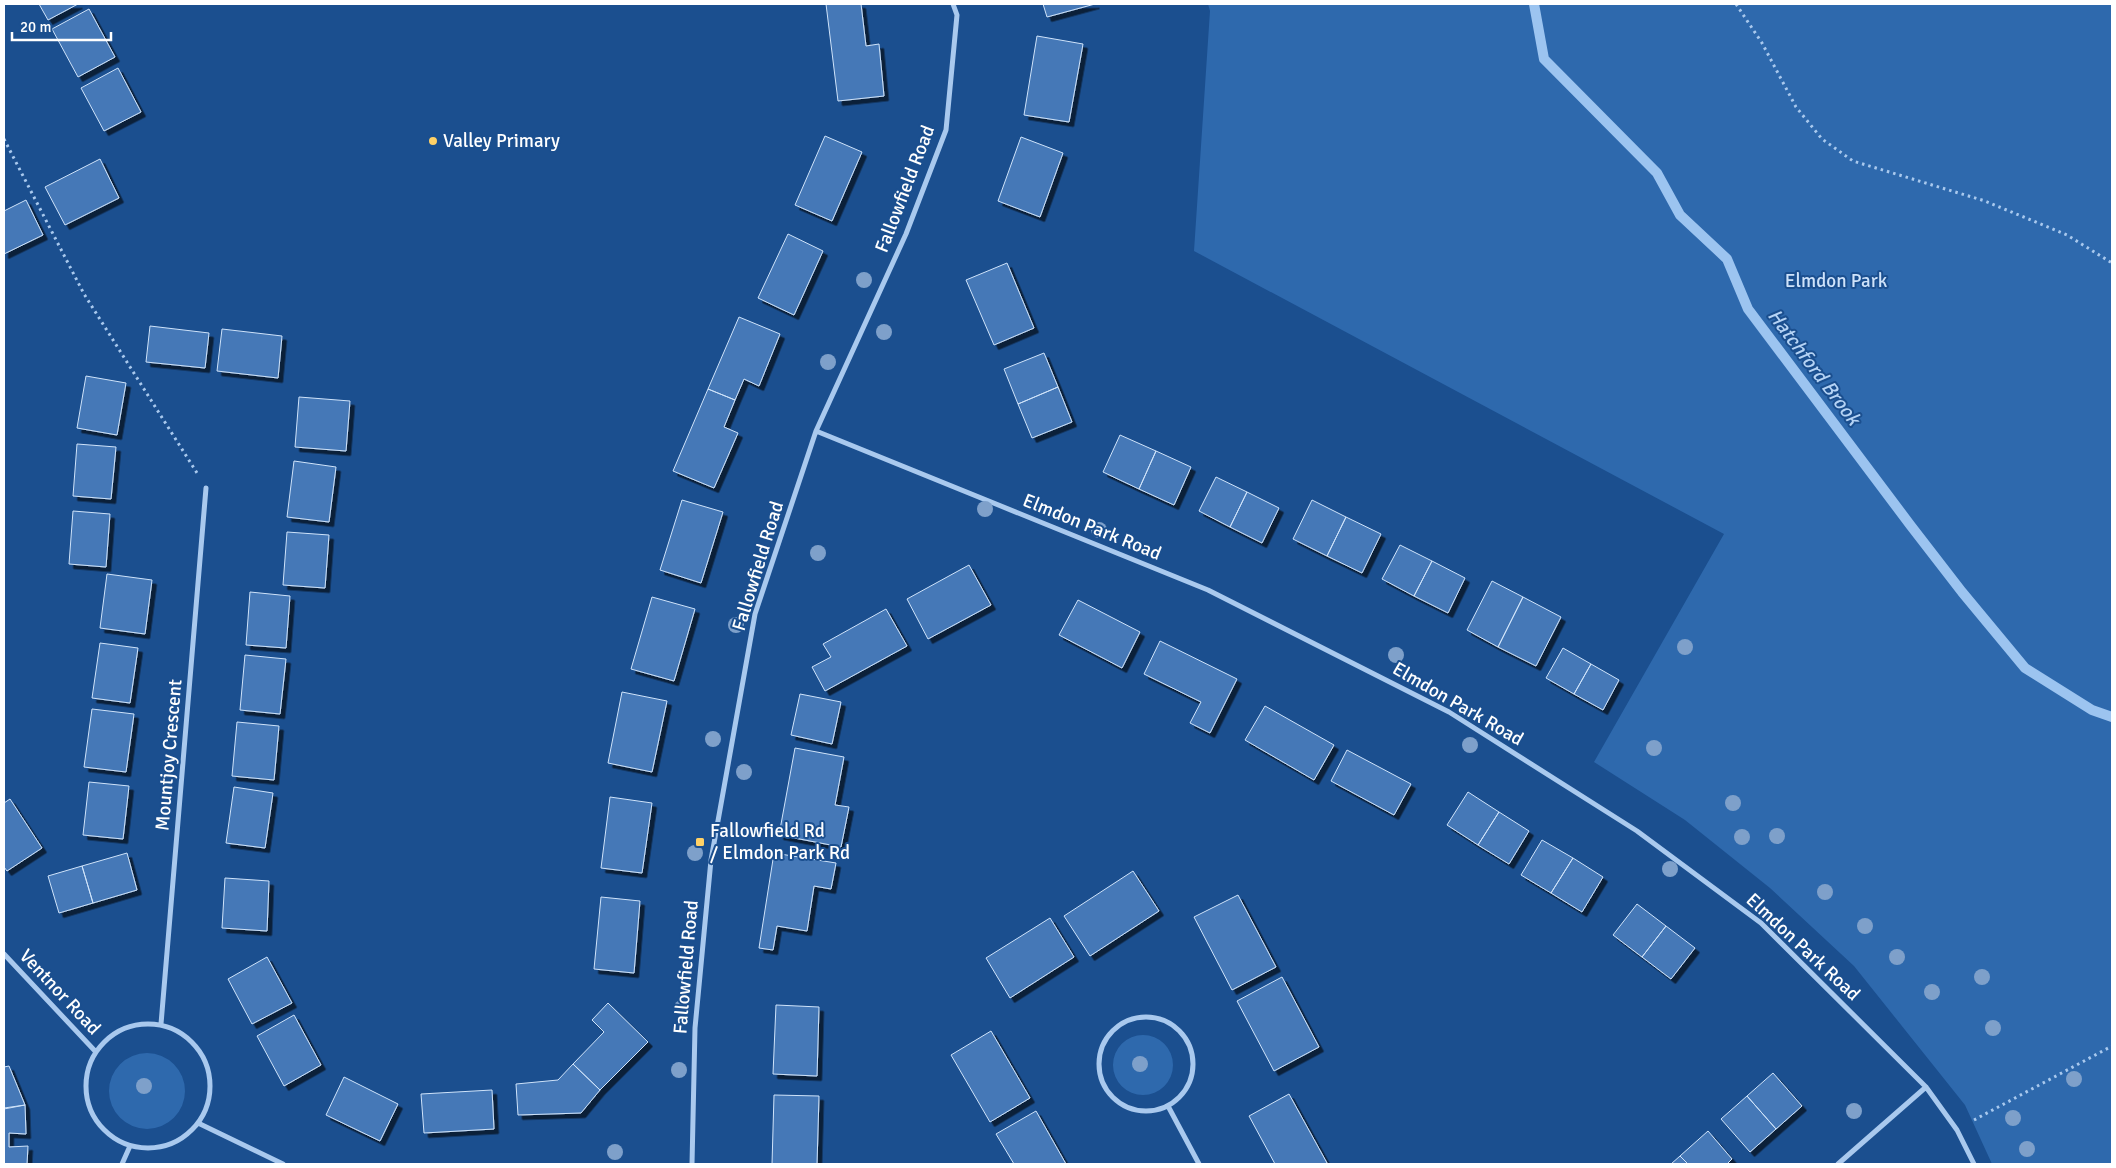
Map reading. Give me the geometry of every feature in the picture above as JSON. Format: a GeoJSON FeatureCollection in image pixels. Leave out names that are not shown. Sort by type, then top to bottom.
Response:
{"type":"FeatureCollection","features":[{"type":"Feature","properties":{"kind":"street","name":"Fallowfield Road"},"geometry":{"type":"LineString","coordinates":[[692,1164],[695,1028],[711,860],[755,614],[816,431],[906,234],[946,130],[957,15],[953,4]]}},
{"type":"Feature","properties":{"kind":"street","name":"Elmdon Park Road"},"geometry":{"type":"LineString","coordinates":[[816,431],[1208,590],[1449,712],[1637,831],[1760,923],[1926,1087],[1957,1130],[1974,1164]]}},
{"type":"Feature","properties":{"kind":"street","name":"Mountjoy Crescent"},"geometry":{"type":"LineString","coordinates":[[161,1024],[206,488]]}},
{"type":"Feature","properties":{"kind":"street","name":"Ventnor Road"},"geometry":{"type":"LineString","coordinates":[[4,954],[95,1051]]}},
{"type":"Feature","properties":{"kind":"street"},"geometry":{"type":"LineString","coordinates":[[1143,1017],[1161,1019],[1177,1028],[1188,1042],[1193,1060],[1192,1078],[1182,1094],[1168,1106],[1150,1111],[1132,1109],[1116,1100],[1104,1085],[1099,1068],[1102,1049],[1110,1033],[1125,1022],[1143,1017]]}},
{"type":"Feature","properties":{"kind":"street"},"geometry":{"type":"LineString","coordinates":[[139,1023],[161,1024],[193,1042],[209,1071],[210,1096],[198,1123],[178,1141],[158,1148],[130,1146],[101,1129],[87,1103],[86,1072],[95,1051],[121,1029],[139,1023]]}},
{"type":"Feature","properties":{"kind":"street"},"geometry":{"type":"LineString","coordinates":[[1838,1164],[1926,1087]]}},
{"type":"Feature","properties":{"kind":"street"},"geometry":{"type":"LineString","coordinates":[[1168,1106],[1199,1164]]}},
{"type":"Feature","properties":{"kind":"street"},"geometry":{"type":"LineString","coordinates":[[198,1123],[283,1164]]}},
{"type":"Feature","properties":{"kind":"street"},"geometry":{"type":"LineString","coordinates":[[122,1164],[130,1146]]}},
{"type":"Feature","properties":{"kind":"path"},"geometry":{"type":"LineString","coordinates":[[1736,4],[1762,43],[1796,107],[1822,139],[1853,161],[1985,201],[2067,235],[2112,263]]}},
{"type":"Feature","properties":{"kind":"path"},"geometry":{"type":"LineString","coordinates":[[4,139],[84,294],[206,488]]}},
{"type":"Feature","properties":{"kind":"path"},"geometry":{"type":"LineString","coordinates":[[1957,1130],[2112,1046]]}},
{"type":"Feature","properties":{"kind":"green space","name":"Elmdon Park"},"geometry":{"type":"Polygon","coordinates":[[[1208,4],[2112,4],[2112,1164],[1992,1164],[1965,1105],[1854,966],[1770,888],[1685,820],[1594,762],[1724,534],[1194,251],[1210,11],[1208,4]]]}},
{"type":"Feature","properties":{"kind":"green space"},"geometry":{"type":"Polygon","coordinates":[[[1137,1035],[1149,1035],[1160,1040],[1168,1048],[1173,1059],[1171,1077],[1160,1090],[1149,1095],[1137,1095],[1126,1090],[1118,1082],[1113,1071],[1113,1059],[1118,1048],[1126,1040],[1137,1035]]]}},
{"type":"Feature","properties":{"kind":"green space"},"geometry":{"type":"Polygon","coordinates":[[[155,1053],[168,1059],[179,1070],[185,1083],[183,1106],[168,1123],[155,1129],[139,1129],[126,1123],[111,1106],[109,1083],[115,1070],[132,1055],[155,1053]]]}},
{"type":"Feature","properties":{"kind":"building"},"geometry":{"type":"Polygon","coordinates":[[[39,4],[78,4],[48,20],[39,4]]]}},
{"type":"Feature","properties":{"kind":"building"},"geometry":{"type":"Polygon","coordinates":[[[826,4],[861,4],[866,46],[879,44],[884,96],[838,101],[826,4]]]}},
{"type":"Feature","properties":{"kind":"building"},"geometry":{"type":"Polygon","coordinates":[[[1043,4],[1095,4],[1047,17],[1043,4]]]}},
{"type":"Feature","properties":{"kind":"building"},"geometry":{"type":"Polygon","coordinates":[[[89,9],[115,57],[78,77],[52,29],[89,9]]]}},
{"type":"Feature","properties":{"kind":"building"},"geometry":{"type":"Polygon","coordinates":[[[1037,36],[1083,44],[1069,122],[1024,115],[1037,36]]]}},
{"type":"Feature","properties":{"kind":"building"},"geometry":{"type":"Polygon","coordinates":[[[118,68],[141,112],[104,131],[81,88],[118,68]]]}},
{"type":"Feature","properties":{"kind":"building"},"geometry":{"type":"Polygon","coordinates":[[[825,136],[862,152],[832,221],[795,205],[825,136]]]}},
{"type":"Feature","properties":{"kind":"building"},"geometry":{"type":"Polygon","coordinates":[[[1021,137],[1063,153],[1040,217],[998,201],[1021,137]]]}},
{"type":"Feature","properties":{"kind":"building"},"geometry":{"type":"Polygon","coordinates":[[[100,159],[119,198],[65,225],[45,187],[100,159]]]}},
{"type":"Feature","properties":{"kind":"building"},"geometry":{"type":"Polygon","coordinates":[[[26,200],[43,235],[4,254],[4,211],[26,200]]]}},
{"type":"Feature","properties":{"kind":"building"},"geometry":{"type":"Polygon","coordinates":[[[788,234],[823,251],[794,315],[758,298],[788,234]]]}},
{"type":"Feature","properties":{"kind":"building"},"geometry":{"type":"Polygon","coordinates":[[[1007,263],[1034,328],[994,345],[966,280],[1007,263]]]}},
{"type":"Feature","properties":{"kind":"building"},"geometry":{"type":"Polygon","coordinates":[[[739,317],[780,334],[759,386],[744,379],[735,400],[708,389],[739,317]]]}},
{"type":"Feature","properties":{"kind":"building"},"geometry":{"type":"Polygon","coordinates":[[[150,326],[209,333],[205,368],[146,362],[150,326]]]}},
{"type":"Feature","properties":{"kind":"building"},"geometry":{"type":"Polygon","coordinates":[[[222,329],[282,336],[278,378],[217,371],[222,329]]]}},
{"type":"Feature","properties":{"kind":"building"},"geometry":{"type":"Polygon","coordinates":[[[1044,353],[1058,387],[1018,404],[1004,369],[1044,353]]]}},
{"type":"Feature","properties":{"kind":"building"},"geometry":{"type":"Polygon","coordinates":[[[86,376],[126,383],[117,435],[77,428],[86,376]]]}},
{"type":"Feature","properties":{"kind":"building"},"geometry":{"type":"Polygon","coordinates":[[[1058,387],[1072,422],[1032,438],[1018,404],[1058,387]]]}},
{"type":"Feature","properties":{"kind":"building"},"geometry":{"type":"Polygon","coordinates":[[[708,389],[735,400],[724,427],[738,433],[714,488],[673,471],[708,389]]]}},
{"type":"Feature","properties":{"kind":"building"},"geometry":{"type":"Polygon","coordinates":[[[299,397],[350,401],[346,451],[295,447],[299,397]]]}},
{"type":"Feature","properties":{"kind":"building"},"geometry":{"type":"Polygon","coordinates":[[[1120,435],[1156,451],[1139,489],[1103,472],[1120,435]]]}},
{"type":"Feature","properties":{"kind":"building"},"geometry":{"type":"Polygon","coordinates":[[[77,444],[116,447],[111,499],[73,496],[77,444]]]}},
{"type":"Feature","properties":{"kind":"building"},"geometry":{"type":"Polygon","coordinates":[[[1156,451],[1191,467],[1174,505],[1139,489],[1156,451]]]}},
{"type":"Feature","properties":{"kind":"building"},"geometry":{"type":"Polygon","coordinates":[[[294,461],[336,467],[329,522],[287,517],[294,461]]]}},
{"type":"Feature","properties":{"kind":"building"},"geometry":{"type":"Polygon","coordinates":[[[1216,477],[1247,492],[1230,527],[1199,511],[1216,477]]]}},
{"type":"Feature","properties":{"kind":"building"},"geometry":{"type":"Polygon","coordinates":[[[1247,492],[1279,508],[1262,543],[1230,527],[1247,492]]]}},
{"type":"Feature","properties":{"kind":"building"},"geometry":{"type":"Polygon","coordinates":[[[682,500],[723,512],[701,583],[660,570],[682,500]]]}},
{"type":"Feature","properties":{"kind":"building"},"geometry":{"type":"Polygon","coordinates":[[[1312,500],[1346,517],[1327,556],[1293,539],[1312,500]]]}},
{"type":"Feature","properties":{"kind":"building"},"geometry":{"type":"Polygon","coordinates":[[[73,511],[110,514],[106,567],[69,564],[73,511]]]}},
{"type":"Feature","properties":{"kind":"building"},"geometry":{"type":"Polygon","coordinates":[[[1346,517],[1381,534],[1362,573],[1327,556],[1346,517]]]}},
{"type":"Feature","properties":{"kind":"building"},"geometry":{"type":"Polygon","coordinates":[[[287,532],[329,535],[325,588],[283,585],[287,532]]]}},
{"type":"Feature","properties":{"kind":"building"},"geometry":{"type":"Polygon","coordinates":[[[1400,545],[1432,561],[1414,596],[1382,579],[1400,545]]]}},
{"type":"Feature","properties":{"kind":"building"},"geometry":{"type":"Polygon","coordinates":[[[1432,561],[1465,578],[1448,613],[1414,596],[1432,561]]]}},
{"type":"Feature","properties":{"kind":"building"},"geometry":{"type":"Polygon","coordinates":[[[969,565],[991,605],[928,639],[907,599],[969,565]]]}},
{"type":"Feature","properties":{"kind":"building"},"geometry":{"type":"Polygon","coordinates":[[[107,574],[152,580],[145,634],[100,628],[107,574]]]}},
{"type":"Feature","properties":{"kind":"building"},"geometry":{"type":"Polygon","coordinates":[[[1492,581],[1523,597],[1498,647],[1467,630],[1492,581]]]}},
{"type":"Feature","properties":{"kind":"building"},"geometry":{"type":"Polygon","coordinates":[[[250,592],[290,596],[286,648],[246,645],[250,592]]]}},
{"type":"Feature","properties":{"kind":"building"},"geometry":{"type":"Polygon","coordinates":[[[652,597],[695,609],[674,681],[631,669],[652,597]]]}},
{"type":"Feature","properties":{"kind":"building"},"geometry":{"type":"Polygon","coordinates":[[[1523,597],[1561,617],[1536,666],[1498,647],[1523,597]]]}},
{"type":"Feature","properties":{"kind":"building"},"geometry":{"type":"Polygon","coordinates":[[[1078,600],[1140,632],[1122,668],[1059,635],[1078,600]]]}},
{"type":"Feature","properties":{"kind":"building"},"geometry":{"type":"Polygon","coordinates":[[[886,609],[907,646],[825,691],[812,667],[831,657],[823,644],[886,609]]]}},
{"type":"Feature","properties":{"kind":"building"},"geometry":{"type":"Polygon","coordinates":[[[1160,641],[1237,679],[1210,733],[1190,723],[1201,702],[1144,674],[1160,641]]]}},
{"type":"Feature","properties":{"kind":"building"},"geometry":{"type":"Polygon","coordinates":[[[100,643],[138,648],[130,703],[92,698],[100,643]]]}},
{"type":"Feature","properties":{"kind":"building"},"geometry":{"type":"Polygon","coordinates":[[[1563,648],[1591,664],[1574,694],[1546,678],[1563,648]]]}},
{"type":"Feature","properties":{"kind":"building"},"geometry":{"type":"Polygon","coordinates":[[[245,655],[286,659],[280,714],[240,710],[245,655]]]}},
{"type":"Feature","properties":{"kind":"building"},"geometry":{"type":"Polygon","coordinates":[[[1591,664],[1619,680],[1603,710],[1574,694],[1591,664]]]}},
{"type":"Feature","properties":{"kind":"building"},"geometry":{"type":"Polygon","coordinates":[[[622,692],[667,701],[652,772],[608,763],[622,692]]]}},
{"type":"Feature","properties":{"kind":"building"},"geometry":{"type":"Polygon","coordinates":[[[800,694],[841,702],[832,744],[791,735],[800,694]]]}},
{"type":"Feature","properties":{"kind":"building"},"geometry":{"type":"Polygon","coordinates":[[[1265,706],[1334,745],[1314,780],[1245,740],[1265,706]]]}},
{"type":"Feature","properties":{"kind":"building"},"geometry":{"type":"Polygon","coordinates":[[[92,709],[134,714],[126,772],[84,767],[92,709]]]}},
{"type":"Feature","properties":{"kind":"building"},"geometry":{"type":"Polygon","coordinates":[[[237,722],[279,726],[274,780],[232,776],[237,722]]]}},
{"type":"Feature","properties":{"kind":"building"},"geometry":{"type":"Polygon","coordinates":[[[795,748],[844,757],[835,805],[849,807],[841,847],[779,835],[795,748]]]}},
{"type":"Feature","properties":{"kind":"building"},"geometry":{"type":"Polygon","coordinates":[[[1347,750],[1411,784],[1394,815],[1331,781],[1347,750]]]}},
{"type":"Feature","properties":{"kind":"building"},"geometry":{"type":"Polygon","coordinates":[[[89,782],[129,786],[123,839],[83,835],[89,782]]]}},
{"type":"Feature","properties":{"kind":"building"},"geometry":{"type":"Polygon","coordinates":[[[234,787],[273,793],[265,848],[226,843],[234,787]]]}},
{"type":"Feature","properties":{"kind":"building"},"geometry":{"type":"Polygon","coordinates":[[[1468,792],[1499,812],[1478,845],[1447,825],[1468,792]]]}},
{"type":"Feature","properties":{"kind":"building"},"geometry":{"type":"Polygon","coordinates":[[[610,797],[652,803],[642,873],[601,868],[610,797]]]}},
{"type":"Feature","properties":{"kind":"building"},"geometry":{"type":"Polygon","coordinates":[[[10,799],[42,848],[7,871],[4,867],[4,803],[10,799]]]}},
{"type":"Feature","properties":{"kind":"building"},"geometry":{"type":"Polygon","coordinates":[[[1499,812],[1529,831],[1509,864],[1478,845],[1499,812]]]}},
{"type":"Feature","properties":{"kind":"building"},"geometry":{"type":"Polygon","coordinates":[[[1542,840],[1573,858],[1551,893],[1521,875],[1542,840]]]}},
{"type":"Feature","properties":{"kind":"building"},"geometry":{"type":"Polygon","coordinates":[[[127,853],[137,890],[93,903],[82,866],[127,853]]]}},
{"type":"Feature","properties":{"kind":"building"},"geometry":{"type":"Polygon","coordinates":[[[774,853],[836,863],[831,889],[814,886],[807,931],[777,926],[773,950],[759,948],[774,853]]]}},
{"type":"Feature","properties":{"kind":"building"},"geometry":{"type":"Polygon","coordinates":[[[1573,858],[1603,877],[1582,912],[1551,893],[1573,858]]]}},
{"type":"Feature","properties":{"kind":"building"},"geometry":{"type":"Polygon","coordinates":[[[82,866],[93,903],[59,913],[48,876],[82,866]]]}},
{"type":"Feature","properties":{"kind":"building"},"geometry":{"type":"Polygon","coordinates":[[[1133,871],[1159,911],[1090,956],[1064,916],[1133,871]]]}},
{"type":"Feature","properties":{"kind":"building"},"geometry":{"type":"Polygon","coordinates":[[[225,878],[269,881],[267,931],[222,928],[225,878]]]}},
{"type":"Feature","properties":{"kind":"building"},"geometry":{"type":"Polygon","coordinates":[[[1238,895],[1276,967],[1232,990],[1194,917],[1238,895]]]}},
{"type":"Feature","properties":{"kind":"building"},"geometry":{"type":"Polygon","coordinates":[[[601,897],[640,901],[634,973],[594,969],[601,897]]]}},
{"type":"Feature","properties":{"kind":"building"},"geometry":{"type":"Polygon","coordinates":[[[1637,904],[1666,926],[1642,957],[1613,935],[1637,904]]]}},
{"type":"Feature","properties":{"kind":"building"},"geometry":{"type":"Polygon","coordinates":[[[1050,918],[1074,957],[1010,998],[986,958],[1050,918]]]}},
{"type":"Feature","properties":{"kind":"building"},"geometry":{"type":"Polygon","coordinates":[[[1666,926],[1695,948],[1671,979],[1642,957],[1666,926]]]}},
{"type":"Feature","properties":{"kind":"building"},"geometry":{"type":"Polygon","coordinates":[[[267,957],[292,1003],[252,1024],[228,979],[267,957]]]}},
{"type":"Feature","properties":{"kind":"building"},"geometry":{"type":"Polygon","coordinates":[[[1282,977],[1319,1047],[1274,1071],[1237,1001],[1282,977]]]}},
{"type":"Feature","properties":{"kind":"building"},"geometry":{"type":"Polygon","coordinates":[[[608,1003],[648,1042],[600,1090],[573,1064],[604,1032],[592,1020],[608,1003]]]}},
{"type":"Feature","properties":{"kind":"building"},"geometry":{"type":"Polygon","coordinates":[[[776,1005],[819,1007],[817,1076],[773,1074],[776,1005]]]}},
{"type":"Feature","properties":{"kind":"building"},"geometry":{"type":"Polygon","coordinates":[[[294,1015],[321,1065],[284,1086],[257,1036],[294,1015]]]}},
{"type":"Feature","properties":{"kind":"building"},"geometry":{"type":"Polygon","coordinates":[[[991,1031],[1030,1098],[990,1122],[951,1055],[991,1031]]]}},
{"type":"Feature","properties":{"kind":"building"},"geometry":{"type":"Polygon","coordinates":[[[573,1064],[600,1090],[581,1113],[518,1115],[516,1084],[558,1080],[573,1064]]]}},
{"type":"Feature","properties":{"kind":"building"},"geometry":{"type":"Polygon","coordinates":[[[9,1066],[25,1105],[4,1108],[4,1067],[9,1066]]]}},
{"type":"Feature","properties":{"kind":"building"},"geometry":{"type":"Polygon","coordinates":[[[1773,1073],[1802,1106],[1776,1129],[1747,1096],[1773,1073]]]}},
{"type":"Feature","properties":{"kind":"building"},"geometry":{"type":"Polygon","coordinates":[[[344,1077],[398,1104],[380,1141],[326,1115],[344,1077]]]}},
{"type":"Feature","properties":{"kind":"building"},"geometry":{"type":"Polygon","coordinates":[[[492,1090],[494,1129],[424,1133],[421,1094],[492,1090]]]}},
{"type":"Feature","properties":{"kind":"building"},"geometry":{"type":"Polygon","coordinates":[[[1289,1094],[1327,1163],[1275,1164],[1249,1116],[1289,1094]]]}},
{"type":"Feature","properties":{"kind":"building"},"geometry":{"type":"Polygon","coordinates":[[[774,1095],[819,1096],[817,1164],[772,1164],[774,1095]]]}},
{"type":"Feature","properties":{"kind":"building"},"geometry":{"type":"Polygon","coordinates":[[[1747,1096],[1776,1129],[1750,1152],[1721,1119],[1747,1096]]]}},
{"type":"Feature","properties":{"kind":"building"},"geometry":{"type":"Polygon","coordinates":[[[25,1105],[26,1134],[9,1133],[9,1147],[28,1146],[27,1164],[4,1164],[4,1109],[25,1105]]]}},
{"type":"Feature","properties":{"kind":"building"},"geometry":{"type":"Polygon","coordinates":[[[1036,1111],[1066,1164],[1014,1164],[996,1134],[1036,1111]]]}},
{"type":"Feature","properties":{"kind":"building"},"geometry":{"type":"Polygon","coordinates":[[[1708,1131],[1732,1159],[1727,1164],[1688,1164],[1680,1156],[1708,1131]]]}},
{"type":"Feature","properties":{"kind":"building"},"geometry":{"type":"Polygon","coordinates":[[[1680,1156],[1688,1164],[1671,1164],[1680,1156]]]}},
{"type":"Feature","properties":{"kind":"waterway","name":"Hatchford Brook"},"geometry":{"type":"LineString","coordinates":[[1534,4],[1544,59],[1657,173],[1680,215],[1727,259],[1748,309],[1962,592],[2025,668],[2092,710],[2112,717]]}},
{"type":"Feature","properties":{"kind":"place","name":"Valley Primary"},"geometry":{"type":"Point","coordinates":[433,141]}},
{"type":"Feature","properties":{"kind":"place","name":"Fallowfield Rd / Elmdon Park Rd"},"geometry":{"type":"Point","coordinates":[700,842]}}]}
